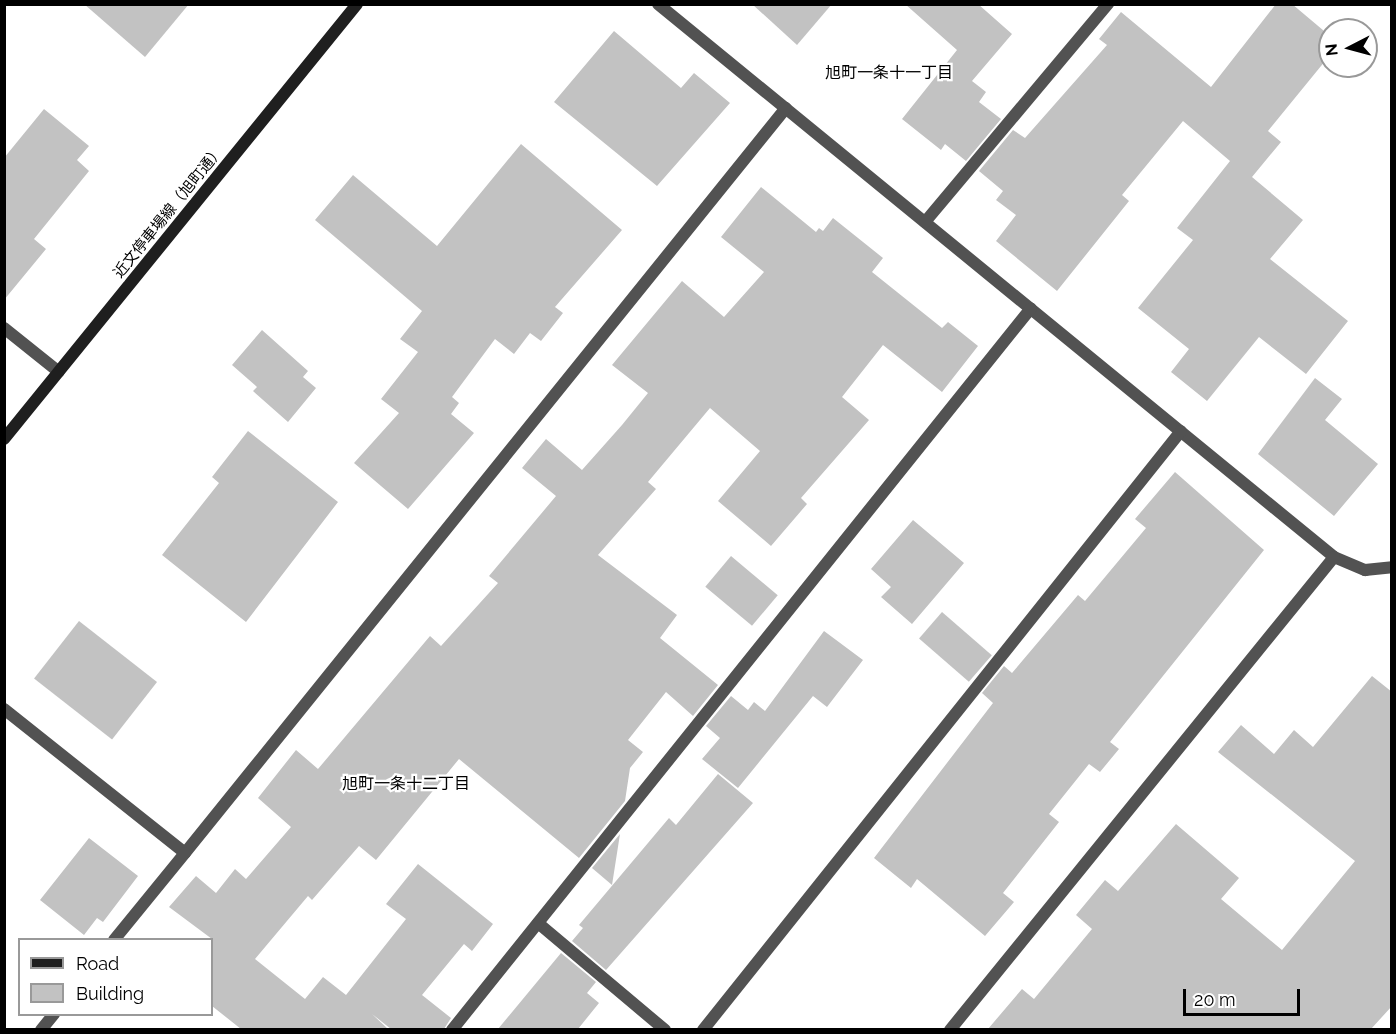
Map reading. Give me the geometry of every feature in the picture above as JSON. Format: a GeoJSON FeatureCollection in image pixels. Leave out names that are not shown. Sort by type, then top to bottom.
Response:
{"type":"FeatureCollection","features":[{"type":"Feature","properties":{"kind":"main road","name":"近文停車場線（旭町通）"},"geometry":{"type":"LineString","coordinates":[[4,439],[357,4]]}},
{"type":"Feature","properties":{"kind":"street"},"geometry":{"type":"LineString","coordinates":[[658,4],[1334,557],[1365,570],[1392,567]]}},
{"type":"Feature","properties":{"kind":"street"},"geometry":{"type":"LineString","coordinates":[[925,222],[1108,4]]}},
{"type":"Feature","properties":{"kind":"street"},"geometry":{"type":"LineString","coordinates":[[115,938],[786,108]]}},
{"type":"Feature","properties":{"kind":"street"},"geometry":{"type":"LineString","coordinates":[[452,1029],[1031,308]]}},
{"type":"Feature","properties":{"kind":"street"},"geometry":{"type":"LineString","coordinates":[[4,328],[58,372]]}},
{"type":"Feature","properties":{"kind":"street"},"geometry":{"type":"LineString","coordinates":[[703,1029],[1181,430]]}},
{"type":"Feature","properties":{"kind":"street"},"geometry":{"type":"LineString","coordinates":[[950,1029],[1334,557]]}},
{"type":"Feature","properties":{"kind":"street"},"geometry":{"type":"LineString","coordinates":[[4,709],[184,853]]}},
{"type":"Feature","properties":{"kind":"street"},"geometry":{"type":"LineString","coordinates":[[538,923],[665,1029]]}},
{"type":"Feature","properties":{"kind":"street"},"geometry":{"type":"LineString","coordinates":[[41,1029],[52,1016]]}},
{"type":"Feature","properties":{"kind":"building"},"geometry":{"type":"Polygon","coordinates":[[[84,4],[189,4],[145,57],[84,4]]]}},
{"type":"Feature","properties":{"kind":"building"},"geometry":{"type":"Polygon","coordinates":[[[752,4],[832,4],[797,45],[752,4]]]}},
{"type":"Feature","properties":{"kind":"building"},"geometry":{"type":"Polygon","coordinates":[[[905,4],[978,4],[1012,34],[972,81],[986,92],[979,102],[1001,119],[966,161],[945,144],[941,150],[902,119],[957,50],[905,4]]]}},
{"type":"Feature","properties":{"kind":"building"},"geometry":{"type":"Polygon","coordinates":[[[1276,4],[1292,4],[1318,26],[1318,70],[1268,131],[1281,142],[1252,177],[1303,220],[1270,259],[1348,321],[1306,374],[1259,337],[1207,401],[1171,372],[1189,349],[1138,308],[1193,240],[1177,228],[1230,161],[1183,121],[1122,195],[1129,201],[1057,291],[996,241],[1016,215],[996,200],[1003,191],[979,171],[1013,130],[1025,138],[1107,45],[1099,39],[1121,12],[1211,87],[1276,4]]]}},
{"type":"Feature","properties":{"kind":"building"},"geometry":{"type":"Polygon","coordinates":[[[614,31],[681,88],[694,73],[730,103],[657,186],[554,102],[614,31]]]}},
{"type":"Feature","properties":{"kind":"building"},"geometry":{"type":"Polygon","coordinates":[[[44,109],[89,146],[77,160],[89,171],[34,239],[46,249],[4,300],[4,158],[44,109]]]}},
{"type":"Feature","properties":{"kind":"building"},"geometry":{"type":"Polygon","coordinates":[[[521,144],[622,230],[555,307],[563,313],[541,341],[530,333],[514,354],[495,339],[452,397],[459,403],[451,414],[474,433],[408,509],[354,463],[399,413],[381,399],[418,352],[400,339],[422,311],[315,220],[353,175],[437,246],[521,144]]]}},
{"type":"Feature","properties":{"kind":"building"},"geometry":{"type":"Polygon","coordinates":[[[761,187],[816,232],[819,228],[823,231],[833,218],[883,258],[872,272],[942,328],[948,322],[978,346],[942,392],[883,345],[842,397],[869,420],[801,498],[807,504],[771,546],[718,501],[760,451],[710,408],[648,482],[656,489],[598,555],[677,615],[660,638],[718,685],[693,716],[666,692],[628,740],[643,752],[630,768],[625,801],[579,858],[459,759],[376,860],[359,846],[312,900],[308,896],[255,959],[305,999],[323,977],[346,995],[406,919],[386,904],[418,864],[493,924],[472,951],[464,944],[422,995],[451,1018],[444,1029],[391,1029],[372,1014],[388,1029],[241,1029],[213,1007],[213,938],[169,907],[196,876],[216,893],[235,869],[246,879],[291,827],[258,798],[296,750],[318,769],[430,636],[441,646],[498,583],[489,576],[556,496],[522,468],[546,439],[582,470],[622,425],[648,393],[612,365],[682,281],[724,317],[764,272],[721,237],[761,187]]]}},
{"type":"Feature","properties":{"kind":"building"},"geometry":{"type":"Polygon","coordinates":[[[262,330],[308,371],[303,377],[316,388],[288,422],[253,391],[257,387],[232,365],[262,330]]]}},
{"type":"Feature","properties":{"kind":"building"},"geometry":{"type":"Polygon","coordinates":[[[1315,378],[1342,399],[1325,420],[1378,464],[1334,516],[1258,454],[1315,378]]]}},
{"type":"Feature","properties":{"kind":"building"},"geometry":{"type":"Polygon","coordinates":[[[248,431],[338,502],[246,622],[162,555],[219,483],[212,477],[248,431]]]}},
{"type":"Feature","properties":{"kind":"building"},"geometry":{"type":"Polygon","coordinates":[[[1175,472],[1264,550],[1110,742],[1119,749],[1100,772],[1089,764],[1049,814],[1059,822],[1003,893],[1014,902],[985,936],[917,879],[911,888],[874,858],[993,703],[982,693],[1004,666],[1012,673],[1078,595],[1085,601],[1146,528],[1135,519],[1175,472]]]}},
{"type":"Feature","properties":{"kind":"building"},"geometry":{"type":"Polygon","coordinates":[[[913,520],[964,563],[912,624],[881,597],[891,587],[871,569],[913,520]]]}},
{"type":"Feature","properties":{"kind":"building"},"geometry":{"type":"Polygon","coordinates":[[[731,556],[778,595],[752,626],[705,587],[731,556]]]}},
{"type":"Feature","properties":{"kind":"building"},"geometry":{"type":"Polygon","coordinates":[[[942,612],[992,655],[969,682],[919,638],[942,612]]]}},
{"type":"Feature","properties":{"kind":"building"},"geometry":{"type":"Polygon","coordinates":[[[79,621],[157,682],[112,739],[34,679],[79,621]]]}},
{"type":"Feature","properties":{"kind":"building"},"geometry":{"type":"Polygon","coordinates":[[[824,631],[863,660],[827,707],[813,696],[738,788],[702,759],[720,738],[706,726],[731,696],[748,710],[754,702],[765,711],[824,631]]]}},
{"type":"Feature","properties":{"kind":"building"},"geometry":{"type":"Polygon","coordinates":[[[1372,676],[1392,692],[1392,1006],[1371,1029],[988,1029],[1022,989],[1034,999],[1092,929],[1076,915],[1105,880],[1118,891],[1176,824],[1239,878],[1221,899],[1282,950],[1355,861],[1218,752],[1241,725],[1274,754],[1294,730],[1313,747],[1372,676]]]}},
{"type":"Feature","properties":{"kind":"building"},"geometry":{"type":"Polygon","coordinates":[[[718,774],[753,803],[606,970],[572,941],[583,928],[579,925],[669,818],[676,825],[718,774]]]}},
{"type":"Feature","properties":{"kind":"building"},"geometry":{"type":"Polygon","coordinates":[[[620,834],[612,885],[592,868],[620,834]]]}},
{"type":"Feature","properties":{"kind":"building"},"geometry":{"type":"Polygon","coordinates":[[[89,838],[138,876],[103,922],[97,918],[84,935],[40,900],[89,838]]]}},
{"type":"Feature","properties":{"kind":"building"},"geometry":{"type":"Polygon","coordinates":[[[561,953],[596,982],[587,993],[599,1003],[578,1029],[498,1029],[561,953]]]}},
{"type":"Feature","properties":{"kind":"district","name":"旭町一条十一丁目"},"geometry":{"type":"Point","coordinates":[889,73]}},
{"type":"Feature","properties":{"kind":"district","name":"旭町一条十二丁目"},"geometry":{"type":"Point","coordinates":[406,784]}}]}
